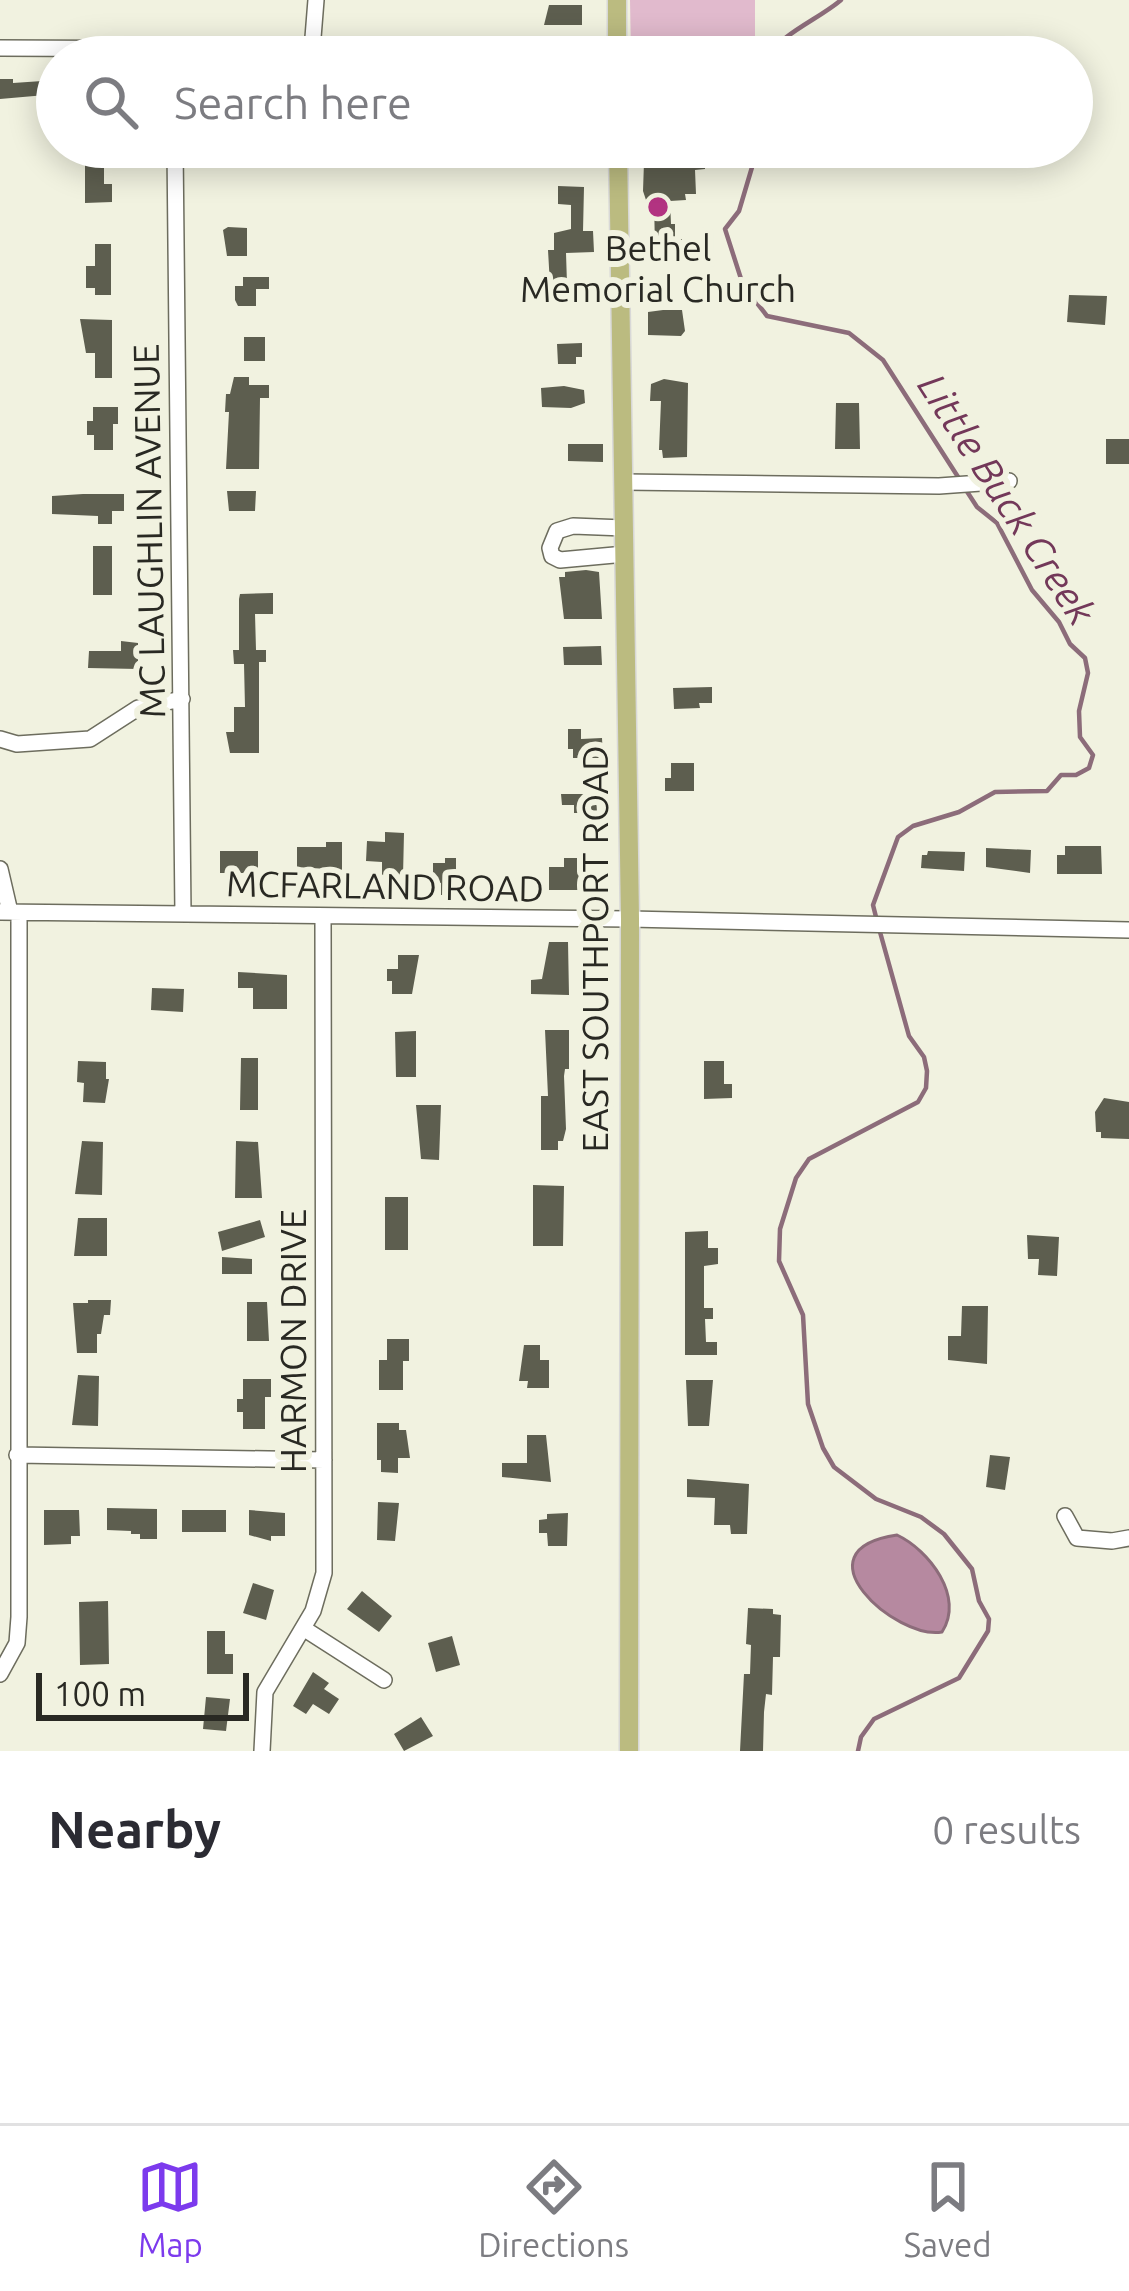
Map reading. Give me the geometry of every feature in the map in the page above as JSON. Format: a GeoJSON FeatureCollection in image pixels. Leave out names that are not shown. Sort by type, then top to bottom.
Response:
{"type":"FeatureCollection","features":[{"type":"Feature","properties":{"kind":"main road"},"geometry":{"type":"LineString","coordinates":[[616,0],[617,36]]}},
{"type":"Feature","properties":{"kind":"main road","name":"EAST SOUTHPORT ROAD"},"geometry":{"type":"LineString","coordinates":[[618,168],[630,919],[629,1751]]}},
{"type":"Feature","properties":{"kind":"street"},"geometry":{"type":"LineString","coordinates":[[313,36],[316,0]]}},
{"type":"Feature","properties":{"kind":"street"},"geometry":{"type":"LineString","coordinates":[[0,48],[36,49]]}},
{"type":"Feature","properties":{"kind":"street","name":"MC LAUGHLIN AVENUE"},"geometry":{"type":"LineString","coordinates":[[175,168],[183,914]]}},
{"type":"Feature","properties":{"kind":"street"},"geometry":{"type":"LineString","coordinates":[[624,482],[939,486],[1009,481]]}},
{"type":"Feature","properties":{"kind":"street"},"geometry":{"type":"LineString","coordinates":[[624,528],[566,527],[554,536],[550,553],[560,560],[625,554]]}},
{"type":"Feature","properties":{"kind":"street"},"geometry":{"type":"LineString","coordinates":[[0,739],[17,744],[90,739],[138,708],[182,699]]}},
{"type":"Feature","properties":{"kind":"street"},"geometry":{"type":"LineString","coordinates":[[0,869],[9,912],[17,1455],[17,1643],[0,1674]]}},
{"type":"Feature","properties":{"kind":"street","name":"MCFARLAND ROAD"},"geometry":{"type":"LineString","coordinates":[[9,912],[1129,930]]}},
{"type":"Feature","properties":{"kind":"street","name":"HARMON DRIVE"},"geometry":{"type":"LineString","coordinates":[[262,1751],[264,1696],[316,1605],[324,1573],[322,916]]}},
{"type":"Feature","properties":{"kind":"street"},"geometry":{"type":"LineString","coordinates":[[17,1455],[324,1460]]}},
{"type":"Feature","properties":{"kind":"street"},"geometry":{"type":"LineString","coordinates":[[1065,1516],[1077,1538],[1129,1538]]}},
{"type":"Feature","properties":{"kind":"street"},"geometry":{"type":"LineString","coordinates":[[303,1628],[384,1680]]}},
{"type":"Feature","properties":{"kind":"shaded area"},"geometry":{"type":"Polygon","coordinates":[[[630,0],[755,0],[755,36],[631,36],[630,0]]]}},
{"type":"Feature","properties":{"kind":"shaded area"},"geometry":{"type":"Polygon","coordinates":[[[897,1535],[921,1552],[940,1576],[949,1604],[942,1632],[923,1631],[880,1609],[854,1574],[854,1558],[867,1544],[897,1535]]]}},
{"type":"Feature","properties":{"kind":"building"},"geometry":{"type":"Polygon","coordinates":[[[549,5],[582,5],[582,25],[544,25],[549,5]]]}},
{"type":"Feature","properties":{"kind":"building"},"geometry":{"type":"Polygon","coordinates":[[[0,79],[36,81],[36,96],[0,99],[0,79]]]}},
{"type":"Feature","properties":{"kind":"building"},"geometry":{"type":"Polygon","coordinates":[[[85,168],[104,168],[104,184],[112,184],[112,202],[85,203],[85,168]]]}},
{"type":"Feature","properties":{"kind":"building"},"geometry":{"type":"Polygon","coordinates":[[[644,168],[705,168],[695,170],[696,194],[670,201],[671,224],[675,224],[675,239],[682,239],[682,250],[655,250],[654,199],[646,200],[644,168]]]}},
{"type":"Feature","properties":{"kind":"building"},"geometry":{"type":"Polygon","coordinates":[[[558,186],[584,187],[583,231],[593,231],[594,252],[566,253],[567,284],[550,285],[548,250],[554,250],[554,233],[571,229],[571,205],[558,204],[558,186]]]}},
{"type":"Feature","properties":{"kind":"building"},"geometry":{"type":"Polygon","coordinates":[[[247,228],[247,256],[227,256],[223,230],[247,228]]]}},
{"type":"Feature","properties":{"kind":"building"},"geometry":{"type":"Polygon","coordinates":[[[95,244],[111,244],[111,295],[95,295],[95,288],[86,288],[86,266],[95,266],[95,244]]]}},
{"type":"Feature","properties":{"kind":"building"},"geometry":{"type":"Polygon","coordinates":[[[243,277],[269,277],[269,289],[256,289],[256,306],[238,306],[235,300],[235,286],[243,286],[243,277]]]}},
{"type":"Feature","properties":{"kind":"building"},"geometry":{"type":"Polygon","coordinates":[[[1069,295],[1107,296],[1105,325],[1067,322],[1069,295]]]}},
{"type":"Feature","properties":{"kind":"building"},"geometry":{"type":"Polygon","coordinates":[[[682,310],[685,331],[681,336],[648,335],[648,312],[682,310]]]}},
{"type":"Feature","properties":{"kind":"building"},"geometry":{"type":"Polygon","coordinates":[[[80,319],[112,320],[112,378],[95,378],[95,353],[86,353],[80,319]]]}},
{"type":"Feature","properties":{"kind":"building"},"geometry":{"type":"Polygon","coordinates":[[[244,337],[265,337],[265,361],[244,361],[244,337]]]}},
{"type":"Feature","properties":{"kind":"building"},"geometry":{"type":"Polygon","coordinates":[[[582,343],[582,357],[576,357],[576,364],[558,364],[557,344],[582,343]]]}},
{"type":"Feature","properties":{"kind":"building"},"geometry":{"type":"Polygon","coordinates":[[[234,377],[249,377],[249,385],[269,385],[269,398],[260,398],[259,469],[226,469],[226,394],[230,394],[234,377]]]}},
{"type":"Feature","properties":{"kind":"building"},"geometry":{"type":"Polygon","coordinates":[[[664,379],[688,383],[687,457],[663,458],[659,450],[661,401],[650,401],[651,384],[664,379]]]}},
{"type":"Feature","properties":{"kind":"building"},"geometry":{"type":"Polygon","coordinates":[[[541,388],[584,390],[585,403],[571,408],[542,407],[541,388]]]}},
{"type":"Feature","properties":{"kind":"building"},"geometry":{"type":"Polygon","coordinates":[[[836,403],[859,403],[860,449],[835,449],[836,403]]]}},
{"type":"Feature","properties":{"kind":"building"},"geometry":{"type":"Polygon","coordinates":[[[93,407],[118,407],[113,450],[94,450],[94,435],[87,435],[93,407]]]}},
{"type":"Feature","properties":{"kind":"building"},"geometry":{"type":"Polygon","coordinates":[[[1106,439],[1129,439],[1129,464],[1106,464],[1106,439]]]}},
{"type":"Feature","properties":{"kind":"building"},"geometry":{"type":"Polygon","coordinates":[[[568,444],[603,444],[603,462],[568,461],[568,444]]]}},
{"type":"Feature","properties":{"kind":"building"},"geometry":{"type":"Polygon","coordinates":[[[227,491],[256,491],[255,511],[229,511],[227,491]]]}},
{"type":"Feature","properties":{"kind":"building"},"geometry":{"type":"Polygon","coordinates":[[[124,494],[124,511],[112,511],[112,524],[98,524],[98,516],[52,514],[52,496],[124,494]]]}},
{"type":"Feature","properties":{"kind":"building"},"geometry":{"type":"Polygon","coordinates":[[[93,546],[112,546],[112,595],[93,595],[93,546]]]}},
{"type":"Feature","properties":{"kind":"building"},"geometry":{"type":"Polygon","coordinates":[[[599,572],[602,619],[564,619],[559,577],[599,572]]]}},
{"type":"Feature","properties":{"kind":"building"},"geometry":{"type":"Polygon","coordinates":[[[273,593],[273,614],[255,614],[256,650],[266,650],[266,662],[259,662],[259,753],[230,753],[226,732],[234,732],[234,707],[245,707],[244,664],[234,664],[233,650],[239,650],[240,594],[273,593]]]}},
{"type":"Feature","properties":{"kind":"building"},"geometry":{"type":"Polygon","coordinates":[[[121,641],[138,643],[138,669],[88,668],[89,651],[121,651],[121,641]]]}},
{"type":"Feature","properties":{"kind":"building"},"geometry":{"type":"Polygon","coordinates":[[[601,646],[602,665],[564,665],[563,647],[601,646]]]}},
{"type":"Feature","properties":{"kind":"building"},"geometry":{"type":"Polygon","coordinates":[[[712,687],[712,703],[674,709],[673,688],[712,687]]]}},
{"type":"Feature","properties":{"kind":"building"},"geometry":{"type":"Polygon","coordinates":[[[568,729],[581,729],[581,739],[602,738],[603,758],[573,758],[568,729]]]}},
{"type":"Feature","properties":{"kind":"building"},"geometry":{"type":"Polygon","coordinates":[[[671,763],[694,763],[694,791],[665,791],[671,763]]]}},
{"type":"Feature","properties":{"kind":"building"},"geometry":{"type":"Polygon","coordinates":[[[561,794],[596,794],[597,813],[574,813],[574,805],[562,805],[561,794]]]}},
{"type":"Feature","properties":{"kind":"building"},"geometry":{"type":"Polygon","coordinates":[[[385,832],[404,833],[403,876],[382,875],[382,862],[366,861],[367,841],[385,842],[385,832]]]}},
{"type":"Feature","properties":{"kind":"building"},"geometry":{"type":"Polygon","coordinates":[[[326,842],[342,842],[342,870],[297,867],[297,847],[326,847],[326,842]]]}},
{"type":"Feature","properties":{"kind":"building"},"geometry":{"type":"Polygon","coordinates":[[[1065,846],[1101,846],[1102,874],[1057,874],[1057,855],[1065,855],[1065,846]]]}},
{"type":"Feature","properties":{"kind":"building"},"geometry":{"type":"Polygon","coordinates":[[[986,848],[1031,850],[1030,873],[986,867],[986,848]]]}},
{"type":"Feature","properties":{"kind":"building"},"geometry":{"type":"Polygon","coordinates":[[[220,851],[258,851],[258,873],[220,873],[220,851]]]}},
{"type":"Feature","properties":{"kind":"building"},"geometry":{"type":"Polygon","coordinates":[[[965,852],[964,871],[921,868],[922,855],[965,852]]]}},
{"type":"Feature","properties":{"kind":"building"},"geometry":{"type":"Polygon","coordinates":[[[445,858],[456,858],[456,895],[441,895],[441,883],[433,883],[433,863],[445,863],[445,858]]]}},
{"type":"Feature","properties":{"kind":"building"},"geometry":{"type":"Polygon","coordinates":[[[564,858],[581,858],[580,890],[549,890],[549,867],[564,867],[564,858]]]}},
{"type":"Feature","properties":{"kind":"building"},"geometry":{"type":"Polygon","coordinates":[[[549,942],[568,942],[569,995],[531,994],[531,980],[542,979],[549,942]]]}},
{"type":"Feature","properties":{"kind":"building"},"geometry":{"type":"Polygon","coordinates":[[[398,955],[419,955],[412,994],[392,994],[392,981],[387,981],[387,969],[398,969],[398,955]]]}},
{"type":"Feature","properties":{"kind":"building"},"geometry":{"type":"Polygon","coordinates":[[[238,972],[287,975],[287,1009],[253,1009],[253,988],[238,988],[238,972]]]}},
{"type":"Feature","properties":{"kind":"building"},"geometry":{"type":"Polygon","coordinates":[[[152,988],[184,989],[183,1012],[151,1010],[152,988]]]}},
{"type":"Feature","properties":{"kind":"building"},"geometry":{"type":"Polygon","coordinates":[[[545,1030],[569,1030],[569,1069],[564,1076],[566,1129],[558,1150],[541,1150],[541,1096],[548,1096],[545,1030]]]}},
{"type":"Feature","properties":{"kind":"building"},"geometry":{"type":"Polygon","coordinates":[[[416,1031],[416,1077],[396,1077],[395,1032],[416,1031]]]}},
{"type":"Feature","properties":{"kind":"building"},"geometry":{"type":"Polygon","coordinates":[[[241,1058],[258,1058],[258,1110],[240,1110],[241,1058]]]}},
{"type":"Feature","properties":{"kind":"building"},"geometry":{"type":"Polygon","coordinates":[[[78,1061],[106,1062],[105,1103],[83,1102],[78,1061]]]}},
{"type":"Feature","properties":{"kind":"building"},"geometry":{"type":"Polygon","coordinates":[[[704,1061],[724,1061],[724,1084],[732,1084],[732,1098],[704,1099],[704,1061]]]}},
{"type":"Feature","properties":{"kind":"building"},"geometry":{"type":"Polygon","coordinates":[[[1104,1098],[1129,1102],[1129,1139],[1101,1138],[1101,1132],[1096,1132],[1095,1112],[1104,1098]]]}},
{"type":"Feature","properties":{"kind":"building"},"geometry":{"type":"Polygon","coordinates":[[[416,1105],[441,1105],[439,1160],[421,1159],[416,1105]]]}},
{"type":"Feature","properties":{"kind":"building"},"geometry":{"type":"Polygon","coordinates":[[[82,1141],[103,1142],[102,1195],[75,1194],[82,1141]]]}},
{"type":"Feature","properties":{"kind":"building"},"geometry":{"type":"Polygon","coordinates":[[[236,1141],[258,1142],[262,1198],[235,1198],[236,1141]]]}},
{"type":"Feature","properties":{"kind":"building"},"geometry":{"type":"Polygon","coordinates":[[[533,1185],[564,1186],[563,1246],[533,1246],[533,1185]]]}},
{"type":"Feature","properties":{"kind":"building"},"geometry":{"type":"Polygon","coordinates":[[[385,1197],[408,1197],[408,1250],[385,1250],[385,1197]]]}},
{"type":"Feature","properties":{"kind":"building"},"geometry":{"type":"Polygon","coordinates":[[[78,1218],[107,1218],[107,1256],[74,1256],[78,1218]]]}},
{"type":"Feature","properties":{"kind":"building"},"geometry":{"type":"Polygon","coordinates":[[[260,1220],[265,1237],[222,1251],[218,1232],[260,1220]]]}},
{"type":"Feature","properties":{"kind":"building"},"geometry":{"type":"Polygon","coordinates":[[[708,1231],[708,1248],[718,1248],[718,1264],[704,1266],[704,1308],[713,1308],[713,1319],[705,1319],[706,1342],[717,1342],[717,1355],[685,1355],[685,1232],[708,1231]]]}},
{"type":"Feature","properties":{"kind":"building"},"geometry":{"type":"Polygon","coordinates":[[[1027,1235],[1059,1237],[1057,1276],[1038,1275],[1039,1259],[1028,1259],[1027,1235]]]}},
{"type":"Feature","properties":{"kind":"building"},"geometry":{"type":"Polygon","coordinates":[[[222,1257],[252,1259],[252,1274],[222,1274],[222,1257]]]}},
{"type":"Feature","properties":{"kind":"building"},"geometry":{"type":"Polygon","coordinates":[[[111,1300],[110,1315],[104,1315],[101,1334],[97,1334],[97,1353],[77,1353],[73,1303],[111,1300]]]}},
{"type":"Feature","properties":{"kind":"building"},"geometry":{"type":"Polygon","coordinates":[[[247,1302],[267,1302],[269,1341],[247,1341],[247,1302]]]}},
{"type":"Feature","properties":{"kind":"building"},"geometry":{"type":"Polygon","coordinates":[[[962,1306],[988,1306],[987,1364],[948,1360],[948,1336],[961,1336],[962,1306]]]}},
{"type":"Feature","properties":{"kind":"building"},"geometry":{"type":"Polygon","coordinates":[[[387,1339],[409,1339],[403,1390],[379,1390],[379,1360],[387,1360],[387,1339]]]}},
{"type":"Feature","properties":{"kind":"building"},"geometry":{"type":"Polygon","coordinates":[[[524,1345],[540,1345],[540,1360],[549,1360],[549,1388],[527,1388],[528,1381],[519,1381],[524,1345]]]}},
{"type":"Feature","properties":{"kind":"building"},"geometry":{"type":"Polygon","coordinates":[[[78,1375],[99,1376],[98,1426],[72,1425],[78,1375]]]}},
{"type":"Feature","properties":{"kind":"building"},"geometry":{"type":"Polygon","coordinates":[[[243,1379],[271,1379],[271,1397],[265,1397],[265,1429],[243,1429],[237,1399],[243,1399],[243,1379]]]}},
{"type":"Feature","properties":{"kind":"building"},"geometry":{"type":"Polygon","coordinates":[[[686,1380],[713,1380],[709,1426],[688,1426],[686,1380]]]}},
{"type":"Feature","properties":{"kind":"building"},"geometry":{"type":"Polygon","coordinates":[[[377,1423],[399,1423],[399,1430],[406,1430],[410,1458],[398,1458],[398,1473],[381,1472],[377,1423]]]}},
{"type":"Feature","properties":{"kind":"building"},"geometry":{"type":"Polygon","coordinates":[[[527,1435],[546,1435],[551,1482],[502,1477],[502,1463],[527,1463],[527,1435]]]}},
{"type":"Feature","properties":{"kind":"building"},"geometry":{"type":"Polygon","coordinates":[[[990,1455],[1010,1457],[1005,1490],[986,1487],[990,1455]]]}},
{"type":"Feature","properties":{"kind":"building"},"geometry":{"type":"Polygon","coordinates":[[[687,1479],[749,1484],[747,1534],[731,1534],[730,1525],[714,1525],[715,1498],[687,1497],[687,1479]]]}},
{"type":"Feature","properties":{"kind":"building"},"geometry":{"type":"Polygon","coordinates":[[[378,1502],[399,1503],[395,1541],[377,1540],[378,1502]]]}},
{"type":"Feature","properties":{"kind":"building"},"geometry":{"type":"Polygon","coordinates":[[[107,1508],[157,1509],[157,1539],[107,1530],[107,1508]]]}},
{"type":"Feature","properties":{"kind":"building"},"geometry":{"type":"Polygon","coordinates":[[[44,1510],[79,1510],[80,1536],[71,1536],[71,1544],[44,1545],[44,1510]]]}},
{"type":"Feature","properties":{"kind":"building"},"geometry":{"type":"Polygon","coordinates":[[[182,1510],[226,1510],[226,1532],[182,1532],[182,1510]]]}},
{"type":"Feature","properties":{"kind":"building"},"geometry":{"type":"Polygon","coordinates":[[[249,1510],[285,1513],[285,1536],[271,1536],[271,1541],[249,1535],[249,1510]]]}},
{"type":"Feature","properties":{"kind":"building"},"geometry":{"type":"Polygon","coordinates":[[[568,1513],[567,1546],[548,1546],[547,1533],[539,1533],[539,1520],[547,1519],[547,1514],[568,1513]]]}},
{"type":"Feature","properties":{"kind":"building"},"geometry":{"type":"Polygon","coordinates":[[[253,1583],[274,1590],[266,1620],[243,1613],[253,1583]]]}},
{"type":"Feature","properties":{"kind":"building"},"geometry":{"type":"Polygon","coordinates":[[[362,1591],[392,1616],[379,1632],[347,1609],[362,1591]]]}},
{"type":"Feature","properties":{"kind":"building"},"geometry":{"type":"Polygon","coordinates":[[[108,1601],[109,1664],[80,1665],[79,1602],[108,1601]]]}},
{"type":"Feature","properties":{"kind":"building"},"geometry":{"type":"Polygon","coordinates":[[[748,1608],[773,1609],[773,1614],[781,1615],[780,1657],[773,1657],[772,1695],[766,1694],[763,1751],[740,1751],[744,1674],[750,1674],[748,1608]]]}},
{"type":"Feature","properties":{"kind":"building"},"geometry":{"type":"Polygon","coordinates":[[[207,1631],[225,1631],[225,1654],[233,1654],[233,1674],[207,1674],[207,1631]]]}},
{"type":"Feature","properties":{"kind":"building"},"geometry":{"type":"Polygon","coordinates":[[[452,1636],[460,1665],[436,1672],[428,1643],[452,1636]]]}},
{"type":"Feature","properties":{"kind":"building"},"geometry":{"type":"Polygon","coordinates":[[[313,1672],[329,1683],[324,1689],[339,1699],[329,1714],[313,1704],[306,1714],[293,1706],[313,1672]]]}},
{"type":"Feature","properties":{"kind":"building"},"geometry":{"type":"Polygon","coordinates":[[[206,1697],[230,1699],[226,1731],[203,1729],[206,1697]]]}},
{"type":"Feature","properties":{"kind":"building"},"geometry":{"type":"Polygon","coordinates":[[[421,1717],[433,1736],[404,1751],[394,1734],[421,1717]]]}},
{"type":"Feature","properties":{"kind":"waterway","name":"Little Buck Creek"},"geometry":{"type":"LineString","coordinates":[[789,36],[841,0]]}},
{"type":"Feature","properties":{"kind":"waterway","name":"Little Buck Creek"},"geometry":{"type":"LineString","coordinates":[[752,168],[739,211],[725,229],[743,285],[767,316],[849,333],[883,360],[960,480]]}},
{"type":"Feature","properties":{"kind":"waterway","name":"Little Buck Creek"},"geometry":{"type":"LineString","coordinates":[[877,921],[873,905],[898,837],[913,826],[959,812],[995,792],[1047,791],[1061,775],[1076,775],[1089,768],[1093,755],[1080,737],[1079,711],[1088,673],[1085,658],[1032,590],[997,523],[977,507],[966,490]]}},
{"type":"Feature","properties":{"kind":"waterway","name":"Little Buck Creek"},"geometry":{"type":"LineString","coordinates":[[858,1751],[874,1719],[959,1678],[988,1631],[989,1619],[979,1601],[972,1569],[944,1534],[921,1517],[876,1499],[834,1467],[808,1404],[803,1315],[779,1261],[780,1229],[796,1178],[809,1159],[918,1102],[926,1088],[924,1057],[909,1036],[880,932]]}},
{"type":"Feature","properties":{"kind":"place","name":"Bethel Memorial Church"},"geometry":{"type":"Point","coordinates":[658,207]}}]}
